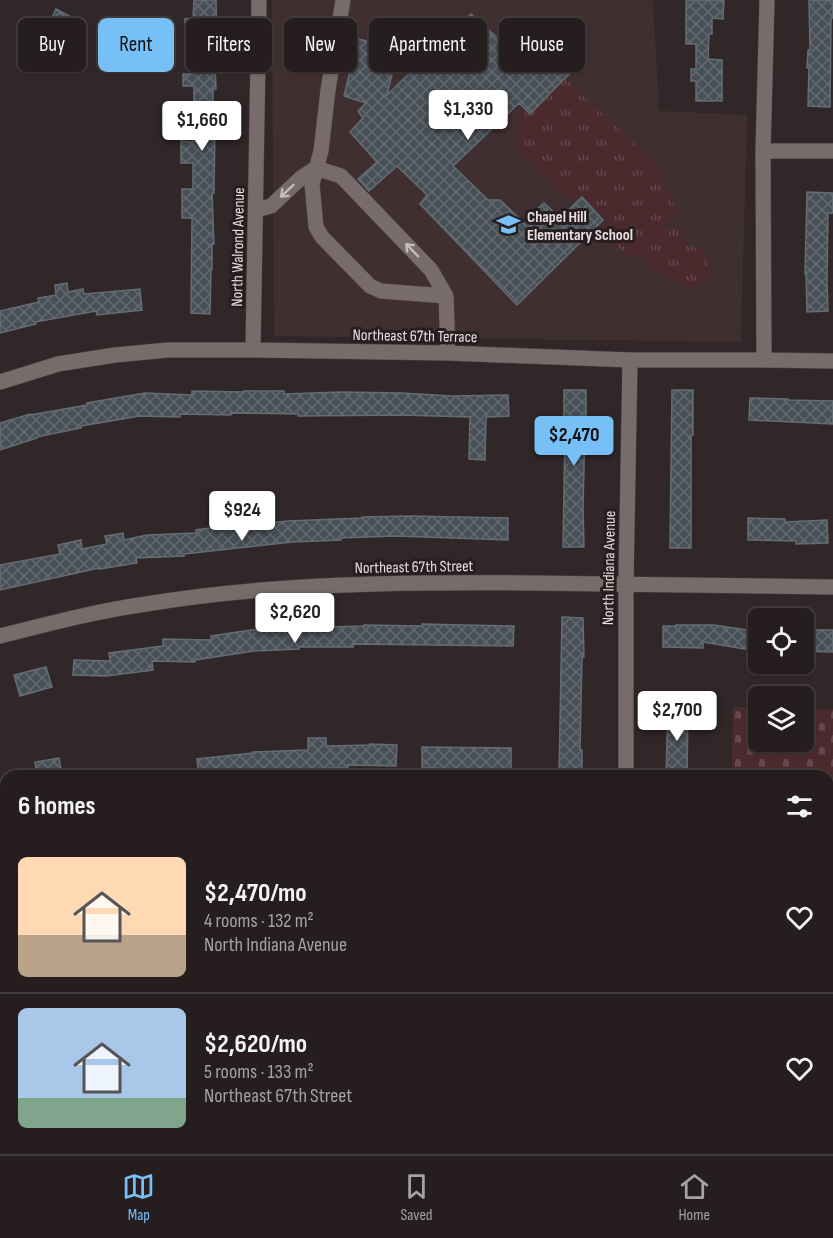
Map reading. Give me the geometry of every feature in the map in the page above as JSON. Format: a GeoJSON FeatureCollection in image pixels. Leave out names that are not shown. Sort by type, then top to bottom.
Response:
{"type":"FeatureCollection","features":[{"type":"Feature","properties":{"kind":"street","name":"North Walrond Avenue"},"geometry":{"type":"LineString","coordinates":[[253,350],[259,0]]}},
{"type":"Feature","properties":{"kind":"street"},"geometry":{"type":"LineString","coordinates":[[343,0],[328,90],[321,151],[312,184],[316,227],[322,237],[370,286],[381,291],[446,296]]}},
{"type":"Feature","properties":{"kind":"street"},"geometry":{"type":"LineString","coordinates":[[764,360],[763,151],[767,0]]}},
{"type":"Feature","properties":{"kind":"street"},"geometry":{"type":"LineString","coordinates":[[763,151],[833,151]]}},
{"type":"Feature","properties":{"kind":"street"},"geometry":{"type":"LineString","coordinates":[[256,210],[271,206],[302,177],[316,168]]}},
{"type":"Feature","properties":{"kind":"street"},"geometry":{"type":"LineString","coordinates":[[316,168],[341,176],[431,270],[446,296],[448,353]]}},
{"type":"Feature","properties":{"kind":"street","name":"Northeast 67th Terrace"},"geometry":{"type":"LineString","coordinates":[[0,382],[58,364],[168,350],[448,353],[630,360],[833,361]]}},
{"type":"Feature","properties":{"kind":"street","name":"North Indiana Avenue"},"geometry":{"type":"LineString","coordinates":[[626,770],[626,584],[630,360]]}},
{"type":"Feature","properties":{"kind":"street","name":"Northeast 67th Street"},"geometry":{"type":"LineString","coordinates":[[0,636],[145,604],[300,587],[417,582],[833,586]]}},
{"type":"Feature","properties":{"kind":"shaded area","name":"Chapel Hill Elementary School"},"geometry":{"type":"Polygon","coordinates":[[[272,0],[653,0],[659,111],[747,115],[741,342],[274,336],[272,0]]]}},
{"type":"Feature","properties":{"kind":"green space"},"geometry":{"type":"Polygon","coordinates":[[[565,78],[655,163],[677,211],[662,228],[681,230],[688,244],[704,252],[710,273],[696,287],[677,283],[655,270],[637,253],[631,259],[599,230],[608,220],[582,197],[568,200],[519,152],[517,110],[530,114],[565,78]]]}},
{"type":"Feature","properties":{"kind":"green space"},"geometry":{"type":"Polygon","coordinates":[[[733,707],[748,708],[748,752],[814,752],[814,709],[833,709],[833,770],[732,770],[733,707]]]}},
{"type":"Feature","properties":{"kind":"building"},"geometry":{"type":"Polygon","coordinates":[[[194,0],[216,0],[216,18],[193,18],[194,0]]]}},
{"type":"Feature","properties":{"kind":"building"},"geometry":{"type":"Polygon","coordinates":[[[686,0],[724,0],[723,19],[712,18],[708,59],[722,60],[722,101],[696,101],[696,81],[691,81],[691,69],[696,69],[696,44],[686,44],[686,0]]]}},
{"type":"Feature","properties":{"kind":"building"},"geometry":{"type":"Polygon","coordinates":[[[809,0],[833,0],[830,107],[808,106],[809,0]]]}},
{"type":"Feature","properties":{"kind":"building"},"geometry":{"type":"Polygon","coordinates":[[[56,9],[73,18],[52,18],[56,9]]]}},
{"type":"Feature","properties":{"kind":"building"},"geometry":{"type":"Polygon","coordinates":[[[487,28],[499,39],[499,72],[572,72],[530,114],[519,103],[453,166],[488,200],[500,200],[523,222],[544,203],[560,218],[582,197],[603,220],[517,305],[420,204],[427,195],[397,166],[369,191],[358,179],[377,162],[350,132],[363,118],[358,111],[366,103],[344,96],[350,72],[357,72],[357,39],[369,42],[369,72],[392,72],[387,95],[411,72],[487,72],[487,28]]]}},
{"type":"Feature","properties":{"kind":"building"},"geometry":{"type":"Polygon","coordinates":[[[193,72],[215,72],[216,89],[213,89],[214,193],[212,193],[214,244],[212,244],[210,314],[191,313],[192,218],[182,218],[182,189],[193,189],[193,163],[181,163],[181,141],[193,142],[194,86],[183,86],[183,74],[193,74],[193,72]]]}},
{"type":"Feature","properties":{"kind":"building"},"geometry":{"type":"Polygon","coordinates":[[[807,192],[833,193],[833,213],[828,213],[828,311],[807,312],[805,274],[807,192]]]}},
{"type":"Feature","properties":{"kind":"building"},"geometry":{"type":"Polygon","coordinates":[[[67,283],[68,292],[83,289],[84,294],[140,289],[142,310],[97,315],[96,311],[35,322],[36,324],[0,333],[0,311],[39,302],[38,298],[56,295],[55,285],[67,283]]]}},
{"type":"Feature","properties":{"kind":"building"},"geometry":{"type":"Polygon","coordinates":[[[564,390],[586,390],[584,547],[563,547],[564,390]]]}},
{"type":"Feature","properties":{"kind":"building"},"geometry":{"type":"Polygon","coordinates":[[[672,390],[693,390],[691,548],[670,548],[672,390]]]}},
{"type":"Feature","properties":{"kind":"building"},"geometry":{"type":"Polygon","coordinates":[[[192,391],[284,391],[284,394],[341,392],[453,396],[508,395],[509,416],[486,417],[485,460],[469,459],[470,417],[401,415],[298,416],[298,414],[231,413],[231,415],[180,414],[180,417],[140,416],[81,426],[81,428],[37,437],[0,450],[0,423],[30,414],[145,393],[192,395],[192,391]]]}},
{"type":"Feature","properties":{"kind":"building"},"geometry":{"type":"Polygon","coordinates":[[[750,398],[833,401],[833,424],[749,420],[750,398]]]}},
{"type":"Feature","properties":{"kind":"building"},"geometry":{"type":"Polygon","coordinates":[[[232,511],[234,526],[362,517],[508,518],[508,540],[395,536],[292,542],[184,554],[184,556],[136,558],[137,563],[99,568],[0,590],[0,565],[60,554],[58,545],[81,540],[82,549],[107,544],[105,536],[123,533],[124,540],[147,535],[196,533],[196,530],[217,527],[216,513],[232,511]]]}},
{"type":"Feature","properties":{"kind":"building"},"geometry":{"type":"Polygon","coordinates":[[[748,518],[785,519],[785,522],[827,520],[828,543],[796,544],[796,541],[748,540],[748,518]]]}},
{"type":"Feature","properties":{"kind":"building"},"geometry":{"type":"Polygon","coordinates":[[[562,617],[583,618],[584,657],[582,657],[580,750],[582,750],[582,770],[559,770],[562,617]]]}},
{"type":"Feature","properties":{"kind":"building"},"geometry":{"type":"Polygon","coordinates":[[[422,624],[514,626],[513,646],[353,644],[353,647],[299,647],[299,649],[254,651],[195,660],[195,662],[152,661],[153,670],[106,676],[73,675],[74,660],[110,661],[109,653],[163,646],[163,639],[211,640],[211,636],[258,629],[364,625],[422,626],[422,624]]]}},
{"type":"Feature","properties":{"kind":"building"},"geometry":{"type":"Polygon","coordinates":[[[714,625],[748,630],[748,650],[703,642],[703,648],[663,647],[663,626],[714,625]]]}},
{"type":"Feature","properties":{"kind":"building"},"geometry":{"type":"Polygon","coordinates":[[[814,630],[833,630],[833,652],[814,651],[814,630]]]}},
{"type":"Feature","properties":{"kind":"building"},"geometry":{"type":"Polygon","coordinates":[[[46,667],[52,687],[20,696],[14,675],[46,667]]]}},
{"type":"Feature","properties":{"kind":"building"},"geometry":{"type":"Polygon","coordinates":[[[668,708],[688,708],[687,770],[666,770],[668,708]]]}},
{"type":"Feature","properties":{"kind":"building"},"geometry":{"type":"Polygon","coordinates":[[[308,738],[326,738],[326,746],[397,745],[396,766],[348,765],[348,768],[290,770],[198,770],[197,759],[253,752],[308,750],[308,738]]]}},
{"type":"Feature","properties":{"kind":"building"},"geometry":{"type":"Polygon","coordinates":[[[422,747],[511,748],[511,770],[422,768],[422,747]]]}},
{"type":"Feature","properties":{"kind":"building"},"geometry":{"type":"Polygon","coordinates":[[[59,758],[61,770],[36,770],[35,762],[59,758]]]}},
{"type":"Feature","properties":{"kind":"place","name":"Chapel Hill Elementary School"},"geometry":{"type":"Point","coordinates":[509,225]}}]}
